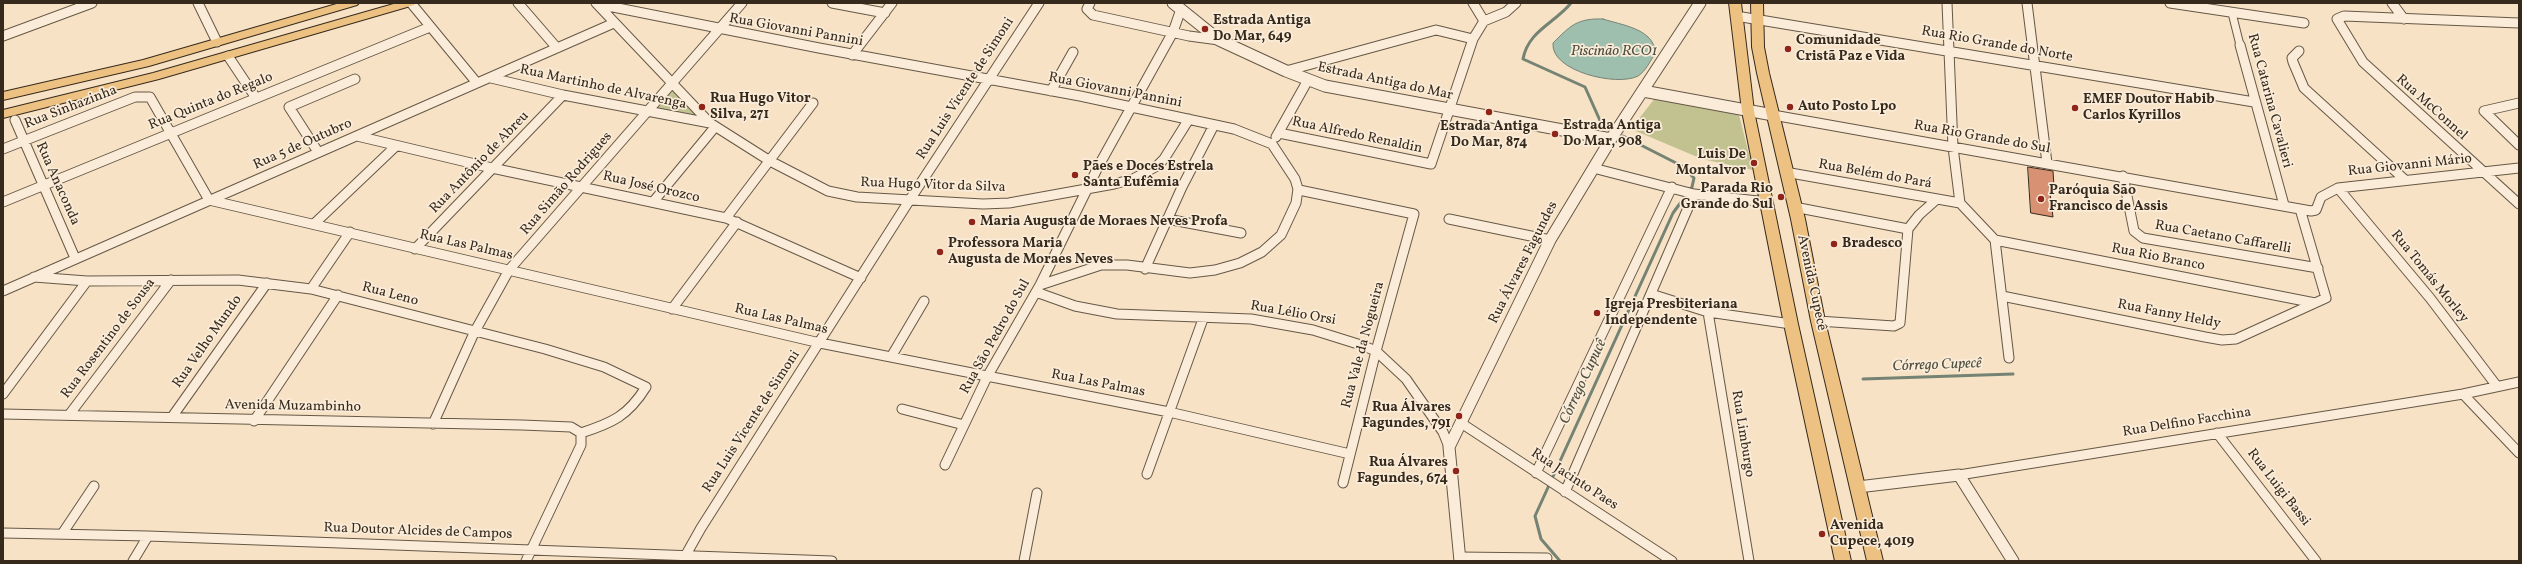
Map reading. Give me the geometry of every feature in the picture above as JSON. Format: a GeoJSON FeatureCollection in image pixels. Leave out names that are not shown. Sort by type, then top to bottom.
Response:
{"type":"FeatureCollection","features":[{"type":"Feature","properties":{"kind":"main road"},"geometry":{"type":"LineString","coordinates":[[3,96],[145,63],[353,3]]}},
{"type":"Feature","properties":{"kind":"main road"},"geometry":{"type":"LineString","coordinates":[[3,114],[228,56],[411,3]]}},
{"type":"Feature","properties":{"kind":"main road","name":"Avenida Cupecê"},"geometry":{"type":"LineString","coordinates":[[1735,3],[1748,110],[1791,324],[1844,561]]}},
{"type":"Feature","properties":{"kind":"main road","name":"Avenida Cupecê"},"geometry":{"type":"LineString","coordinates":[[1757,3],[1758,47],[1818,321],[1875,561]]}},
{"type":"Feature","properties":{"kind":"street"},"geometry":{"type":"LineString","coordinates":[[3,36],[92,3]]}},
{"type":"Feature","properties":{"kind":"street"},"geometry":{"type":"LineString","coordinates":[[198,3],[217,42]]}},
{"type":"Feature","properties":{"kind":"street"},"geometry":{"type":"LineString","coordinates":[[411,3],[477,83]]}},
{"type":"Feature","properties":{"kind":"street"},"geometry":{"type":"LineString","coordinates":[[518,3],[557,48]]}},
{"type":"Feature","properties":{"kind":"street","name":"Rua Simão Rodrigues"},"geometry":{"type":"LineString","coordinates":[[433,424],[474,333],[509,270],[742,3]]}},
{"type":"Feature","properties":{"kind":"street"},"geometry":{"type":"LineString","coordinates":[[832,3],[885,13]]}},
{"type":"Feature","properties":{"kind":"street"},"geometry":{"type":"LineString","coordinates":[[852,55],[892,3]]}},
{"type":"Feature","properties":{"kind":"street","name":"Rua Luis Vicente de Simoni"},"geometry":{"type":"LineString","coordinates":[[684,558],[909,201],[1039,3]]}},
{"type":"Feature","properties":{"kind":"street","name":"Estrada Antiga do Mar"},"geometry":{"type":"LineString","coordinates":[[1173,3],[1220,40],[1308,80],[1338,89],[1611,139]]}},
{"type":"Feature","properties":{"kind":"street"},"geometry":{"type":"LineString","coordinates":[[1474,3],[1484,21]]}},
{"type":"Feature","properties":{"kind":"street"},"geometry":{"type":"LineString","coordinates":[[1450,110],[1473,39],[1484,21],[1498,16],[1516,3]]}},
{"type":"Feature","properties":{"kind":"street","name":"Rua Álvares Fagundes"},"geometry":{"type":"LineString","coordinates":[[1449,447],[1550,240],[1611,139],[1700,3]]}},
{"type":"Feature","properties":{"kind":"street"},"geometry":{"type":"LineString","coordinates":[[1947,3],[1948,50],[1954,147],[1960,203],[1995,240],[2009,358]]}},
{"type":"Feature","properties":{"kind":"street"},"geometry":{"type":"LineString","coordinates":[[2027,3],[2033,65],[2047,163]]}},
{"type":"Feature","properties":{"kind":"street"},"geometry":{"type":"LineString","coordinates":[[2170,3],[2304,23]]}},
{"type":"Feature","properties":{"kind":"street","name":"Rua Catarina Cavalieri"},"geometry":{"type":"LineString","coordinates":[[2229,3],[2254,102],[2284,205]]}},
{"type":"Feature","properties":{"kind":"street"},"geometry":{"type":"LineString","coordinates":[[2392,3],[2404,19],[2519,23]]}},
{"type":"Feature","properties":{"kind":"street","name":"Rua Giovanni Pannini"},"geometry":{"type":"LineString","coordinates":[[597,4],[718,30],[1132,106],[1250,134],[1273,144]]}},
{"type":"Feature","properties":{"kind":"street","name":"Rua Hugo Vitor da Silva"},"geometry":{"type":"LineString","coordinates":[[597,4],[614,24],[712,125],[770,161],[828,191],[857,197],[909,201],[1009,203],[1133,179],[1157,166],[1164,159],[1189,119]]}},
{"type":"Feature","properties":{"kind":"street"},"geometry":{"type":"LineString","coordinates":[[1089,6],[1090,14],[1099,17],[1220,40]]}},
{"type":"Feature","properties":{"kind":"street","name":"Rua São Pedro do Sul"},"geometry":{"type":"LineString","coordinates":[[945,465],[987,377],[1038,288],[1089,187],[1173,32],[1181,9]]}},
{"type":"Feature","properties":{"kind":"street","name":"Rua Rio Grande do Norte"},"geometry":{"type":"LineString","coordinates":[[1736,16],[1757,18],[2254,102]]}},
{"type":"Feature","properties":{"kind":"street","name":"Rua McConnel"},"geometry":{"type":"LineString","coordinates":[[2404,19],[2344,16],[2338,18],[2337,21],[2363,62],[2519,204]]}},
{"type":"Feature","properties":{"kind":"street","name":"Rua 5 de Outubro"},"geometry":{"type":"LineString","coordinates":[[3,291],[75,258],[614,24]]}},
{"type":"Feature","properties":{"kind":"street","name":"Rua Quinta do Regalo"},"geometry":{"type":"LineString","coordinates":[[3,202],[430,27]]}},
{"type":"Feature","properties":{"kind":"street"},"geometry":{"type":"LineString","coordinates":[[1286,71],[1436,30],[1473,39]]}},
{"type":"Feature","properties":{"kind":"street"},"geometry":{"type":"LineString","coordinates":[[2299,51],[2292,58],[2292,64],[2298,79],[2304,88],[2404,179]]}},
{"type":"Feature","properties":{"kind":"street"},"geometry":{"type":"LineString","coordinates":[[1051,91],[1073,52]]}},
{"type":"Feature","properties":{"kind":"street"},"geometry":{"type":"LineString","coordinates":[[228,56],[256,98]]}},
{"type":"Feature","properties":{"kind":"street","name":"Rua Martinho de Alvarenga"},"geometry":{"type":"LineString","coordinates":[[491,78],[563,95],[712,125]]}},
{"type":"Feature","properties":{"kind":"street"},"geometry":{"type":"LineString","coordinates":[[318,152],[289,107],[355,79]]}},
{"type":"Feature","properties":{"kind":"street"},"geometry":{"type":"LineString","coordinates":[[1038,288],[1100,266],[1112,264],[1181,274],[1199,273],[1237,263],[1271,246],[1286,228],[1299,190],[1288,166],[1273,144],[1308,80]]}},
{"type":"Feature","properties":{"kind":"street","name":"Rua Rio Grande do Sul"},"geometry":{"type":"LineString","coordinates":[[1643,90],[1774,115],[2124,176],[2300,209],[2316,210]]}},
{"type":"Feature","properties":{"kind":"street","name":"Rua Antônio de Abreu"},"geometry":{"type":"LineString","coordinates":[[415,249],[563,95]]}},
{"type":"Feature","properties":{"kind":"street","name":"Rua Sinhazinha"},"geometry":{"type":"LineString","coordinates":[[3,149],[135,98],[150,97],[172,133]]}},
{"type":"Feature","properties":{"kind":"street"},"geometry":{"type":"LineString","coordinates":[[726,218],[813,103]]}},
{"type":"Feature","properties":{"kind":"street"},"geometry":{"type":"LineString","coordinates":[[2519,103],[2486,109],[2484,111],[2519,145]]}},
{"type":"Feature","properties":{"kind":"street","name":"Rua Alfredo Renaldin"},"geometry":{"type":"LineString","coordinates":[[1279,133],[1431,164],[1450,110]]}},
{"type":"Feature","properties":{"kind":"street","name":"Rua Anaconda"},"geometry":{"type":"LineString","coordinates":[[15,120],[75,258]]}},
{"type":"Feature","properties":{"kind":"street"},"geometry":{"type":"LineString","coordinates":[[653,202],[712,125]]}},
{"type":"Feature","properties":{"kind":"street"},"geometry":{"type":"LineString","coordinates":[[1145,269],[1167,219],[1214,125]]}},
{"type":"Feature","properties":{"kind":"street"},"geometry":{"type":"LineString","coordinates":[[172,133],[209,200]]}},
{"type":"Feature","properties":{"kind":"street","name":"Rua José Orozco"},"geometry":{"type":"LineString","coordinates":[[356,136],[492,168],[582,186],[726,218],[861,278]]}},
{"type":"Feature","properties":{"kind":"street"},"geometry":{"type":"LineString","coordinates":[[315,223],[396,146]]}},
{"type":"Feature","properties":{"kind":"street"},"geometry":{"type":"LineString","coordinates":[[1593,168],[1692,194],[1767,202]]}},
{"type":"Feature","properties":{"kind":"street","name":"Rua Giovanni Mário"},"geometry":{"type":"LineString","coordinates":[[2316,210],[2321,197],[2338,188],[2404,179],[2519,168]]}},
{"type":"Feature","properties":{"kind":"street","name":"Rua Belém do Pará"},"geometry":{"type":"LineString","coordinates":[[1785,172],[1960,203]]}},
{"type":"Feature","properties":{"kind":"street","name":"Rua Caetano Caffarelli"},"geometry":{"type":"LineString","coordinates":[[2124,176],[2134,231],[2142,238],[2318,268]]}},
{"type":"Feature","properties":{"kind":"street"},"geometry":{"type":"LineString","coordinates":[[1539,474],[1673,188]]}},
{"type":"Feature","properties":{"kind":"street","name":"Rua Tomás Morley"},"geometry":{"type":"LineString","coordinates":[[2338,188],[2430,298],[2496,385]]}},
{"type":"Feature","properties":{"kind":"street","name":"Rua Vale da Nogueira"},"geometry":{"type":"LineString","coordinates":[[1299,190],[1414,214],[1376,351],[1343,484]]}},
{"type":"Feature","properties":{"kind":"street"},"geometry":{"type":"LineString","coordinates":[[1563,491],[1651,294],[1692,194]]}},
{"type":"Feature","properties":{"kind":"street"},"geometry":{"type":"LineString","coordinates":[[1818,321],[1894,326],[1900,323],[1908,229],[1919,215],[1938,199]]}},
{"type":"Feature","properties":{"kind":"street","name":"Rua Las Palmas"},"geometry":{"type":"LineString","coordinates":[[209,200],[315,223],[415,249],[820,343],[1169,412],[1350,454]]}},
{"type":"Feature","properties":{"kind":"street"},"geometry":{"type":"LineString","coordinates":[[1794,207],[1908,229]]}},
{"type":"Feature","properties":{"kind":"street","name":"Rua Fanny Heldy"},"geometry":{"type":"LineString","coordinates":[[2002,296],[2230,341],[2324,300],[2326,295],[2300,209]]}},
{"type":"Feature","properties":{"kind":"street"},"geometry":{"type":"LineString","coordinates":[[1167,219],[1241,233]]}},
{"type":"Feature","properties":{"kind":"street"},"geometry":{"type":"LineString","coordinates":[[1449,219],[1550,240]]}},
{"type":"Feature","properties":{"kind":"street"},"geometry":{"type":"LineString","coordinates":[[672,309],[737,222]]}},
{"type":"Feature","properties":{"kind":"street"},"geometry":{"type":"LineString","coordinates":[[311,289],[350,232]]}},
{"type":"Feature","properties":{"kind":"street","name":"Rua Rio Branco"},"geometry":{"type":"LineString","coordinates":[[1995,240],[2315,303]]}},
{"type":"Feature","properties":{"kind":"street","name":"Rua Leno"},"geometry":{"type":"LineString","coordinates":[[34,278],[87,281],[171,280],[267,283],[311,289],[338,295],[474,333],[545,349],[604,367],[646,387],[635,407],[625,415],[613,422],[581,433]]}},
{"type":"Feature","properties":{"kind":"street","name":"Rua Rosentino de Sousa"},"geometry":{"type":"LineString","coordinates":[[69,415],[171,280]]}},
{"type":"Feature","properties":{"kind":"street"},"geometry":{"type":"LineString","coordinates":[[3,394],[87,281]]}},
{"type":"Feature","properties":{"kind":"street","name":"Rua Velho Mundo"},"geometry":{"type":"LineString","coordinates":[[172,417],[267,283]]}},
{"type":"Feature","properties":{"kind":"street","name":"Rua Lélio Orsi"},"geometry":{"type":"LineString","coordinates":[[1038,288],[1075,306],[1117,314],[1203,319],[1251,319],[1283,324],[1340,337],[1376,351],[1406,378],[1428,409],[1449,447]]}},
{"type":"Feature","properties":{"kind":"street"},"geometry":{"type":"LineString","coordinates":[[1651,294],[1708,312],[1791,324]]}},
{"type":"Feature","properties":{"kind":"street"},"geometry":{"type":"LineString","coordinates":[[254,421],[338,295]]}},
{"type":"Feature","properties":{"kind":"street"},"geometry":{"type":"LineString","coordinates":[[891,358],[924,301]]}},
{"type":"Feature","properties":{"kind":"street","name":"Rua Limburgo"},"geometry":{"type":"LineString","coordinates":[[1708,312],[1749,561]]}},
{"type":"Feature","properties":{"kind":"street"},"geometry":{"type":"LineString","coordinates":[[1147,474],[1203,319]]}},
{"type":"Feature","properties":{"kind":"street","name":"Rua Delfino Facchina"},"geometry":{"type":"LineString","coordinates":[[1858,487],[1959,475],[2463,394],[2496,385],[2519,382]]}},
{"type":"Feature","properties":{"kind":"street"},"geometry":{"type":"LineString","coordinates":[[2463,394],[2519,453]]}},
{"type":"Feature","properties":{"kind":"street"},"geometry":{"type":"LineString","coordinates":[[902,409],[964,425]]}},
{"type":"Feature","properties":{"kind":"street","name":"Avenida Muzambinho"},"geometry":{"type":"LineString","coordinates":[[3,414],[172,417],[254,421],[571,427],[581,433]]}},
{"type":"Feature","properties":{"kind":"street","name":"Rua Jacinto Paes"},"geometry":{"type":"LineString","coordinates":[[1461,423],[1672,561]]}},
{"type":"Feature","properties":{"kind":"street"},"geometry":{"type":"LineString","coordinates":[[526,561],[581,445],[581,433]]}},
{"type":"Feature","properties":{"kind":"street","name":"Rua Luigi Bassi"},"geometry":{"type":"LineString","coordinates":[[2217,433],[2316,561]]}},
{"type":"Feature","properties":{"kind":"street"},"geometry":{"type":"LineString","coordinates":[[1449,447],[1460,559],[1547,558]]}},
{"type":"Feature","properties":{"kind":"street"},"geometry":{"type":"LineString","coordinates":[[1959,475],[2013,561]]}},
{"type":"Feature","properties":{"kind":"street"},"geometry":{"type":"LineString","coordinates":[[62,534],[94,486]]}},
{"type":"Feature","properties":{"kind":"street"},"geometry":{"type":"LineString","coordinates":[[1024,561],[1037,493]]}},
{"type":"Feature","properties":{"kind":"street","name":"Rua Doutor Alcides de Campos"},"geometry":{"type":"LineString","coordinates":[[3,533],[148,536],[531,550],[684,558],[832,561]]}},
{"type":"Feature","properties":{"kind":"street"},"geometry":{"type":"LineString","coordinates":[[133,561],[148,536]]}},
{"type":"Feature","properties":{"kind":"green space"},"geometry":{"type":"Polygon","coordinates":[[[674,91],[699,113],[698,117],[658,111],[656,108],[668,93],[674,91]]]}},
{"type":"Feature","properties":{"kind":"green space"},"geometry":{"type":"Polygon","coordinates":[[[1655,98],[1739,115],[1753,170],[1702,159],[1631,129],[1655,98]]]}},
{"type":"Feature","properties":{"kind":"water","name":"Piscinão RCO1"},"geometry":{"type":"Polygon","coordinates":[[[1603,19],[1636,29],[1650,39],[1654,46],[1655,54],[1646,69],[1638,76],[1628,79],[1615,79],[1601,78],[1586,74],[1573,69],[1562,62],[1555,53],[1553,43],[1569,28],[1575,24],[1587,20],[1603,19]]]}},
{"type":"Feature","properties":{"kind":"building","name":"Paróquia São Francisco de Assis"},"geometry":{"type":"Polygon","coordinates":[[[2028,167],[2053,171],[2054,186],[2049,185],[2053,217],[2031,213],[2028,167]]]}},
{"type":"Feature","properties":{"kind":"waterway","name":"Córrego Cupucê"},"geometry":{"type":"LineString","coordinates":[[1571,3],[1565,10],[1536,34],[1530,41],[1523,59],[1585,87],[1602,125]]}},
{"type":"Feature","properties":{"kind":"waterway","name":"Córrego Cupucê"},"geometry":{"type":"LineString","coordinates":[[1560,561],[1541,539],[1535,516],[1673,213],[1692,187],[1694,178],[1682,166],[1623,136]]}},
{"type":"Feature","properties":{"kind":"waterway","name":"Córrego Cupecê"},"geometry":{"type":"LineString","coordinates":[[1863,379],[2013,374]]}},
{"type":"Feature","properties":{"kind":"place","name":"Estrada Antiga Do Mar, 649"},"geometry":{"type":"Point","coordinates":[1205,29]}},
{"type":"Feature","properties":{"kind":"place","name":"Comunidade Cristã Paz e Vida"},"geometry":{"type":"Point","coordinates":[1788,49]}},
{"type":"Feature","properties":{"kind":"place","name":"Rua Hugo Vitor Silva, 271"},"geometry":{"type":"Point","coordinates":[702,107]}},
{"type":"Feature","properties":{"kind":"place","name":"Auto Posto Lpo"},"geometry":{"type":"Point","coordinates":[1790,107]}},
{"type":"Feature","properties":{"kind":"place","name":"EMEF Doutor Habib Carlos Kyrillos"},"geometry":{"type":"Point","coordinates":[2075,108]}},
{"type":"Feature","properties":{"kind":"place","name":"Estrada Antiga Do Mar, 874"},"geometry":{"type":"Point","coordinates":[1489,112]}},
{"type":"Feature","properties":{"kind":"place","name":"Estrada Antiga Do Mar, 908"},"geometry":{"type":"Point","coordinates":[1555,134]}},
{"type":"Feature","properties":{"kind":"place","name":"Luis De Montalvor"},"geometry":{"type":"Point","coordinates":[1754,163]}},
{"type":"Feature","properties":{"kind":"place","name":"Pães e Doces Estrela Santa Eufêmia"},"geometry":{"type":"Point","coordinates":[1075,175]}},
{"type":"Feature","properties":{"kind":"place","name":"Parada Rio Grande do Sul"},"geometry":{"type":"Point","coordinates":[1781,197]}},
{"type":"Feature","properties":{"kind":"place","name":"Paróquia São Francisco de Assis"},"geometry":{"type":"Point","coordinates":[2041,199]}},
{"type":"Feature","properties":{"kind":"place","name":"Maria Augusta de Moraes Neves Profa"},"geometry":{"type":"Point","coordinates":[972,222]}},
{"type":"Feature","properties":{"kind":"place","name":"Bradesco"},"geometry":{"type":"Point","coordinates":[1834,244]}},
{"type":"Feature","properties":{"kind":"place","name":"Professora Maria Augusta de Moraes Neves"},"geometry":{"type":"Point","coordinates":[940,252]}},
{"type":"Feature","properties":{"kind":"place","name":"Igreja Presbiteriana Independente"},"geometry":{"type":"Point","coordinates":[1597,313]}},
{"type":"Feature","properties":{"kind":"place","name":"Rua Álvares Fagundes, 791"},"geometry":{"type":"Point","coordinates":[1459,416]}},
{"type":"Feature","properties":{"kind":"place","name":"Rua Álvares Fagundes, 674"},"geometry":{"type":"Point","coordinates":[1456,471]}},
{"type":"Feature","properties":{"kind":"place","name":"Avenida Cupece, 4019"},"geometry":{"type":"Point","coordinates":[1822,534]}}]}
